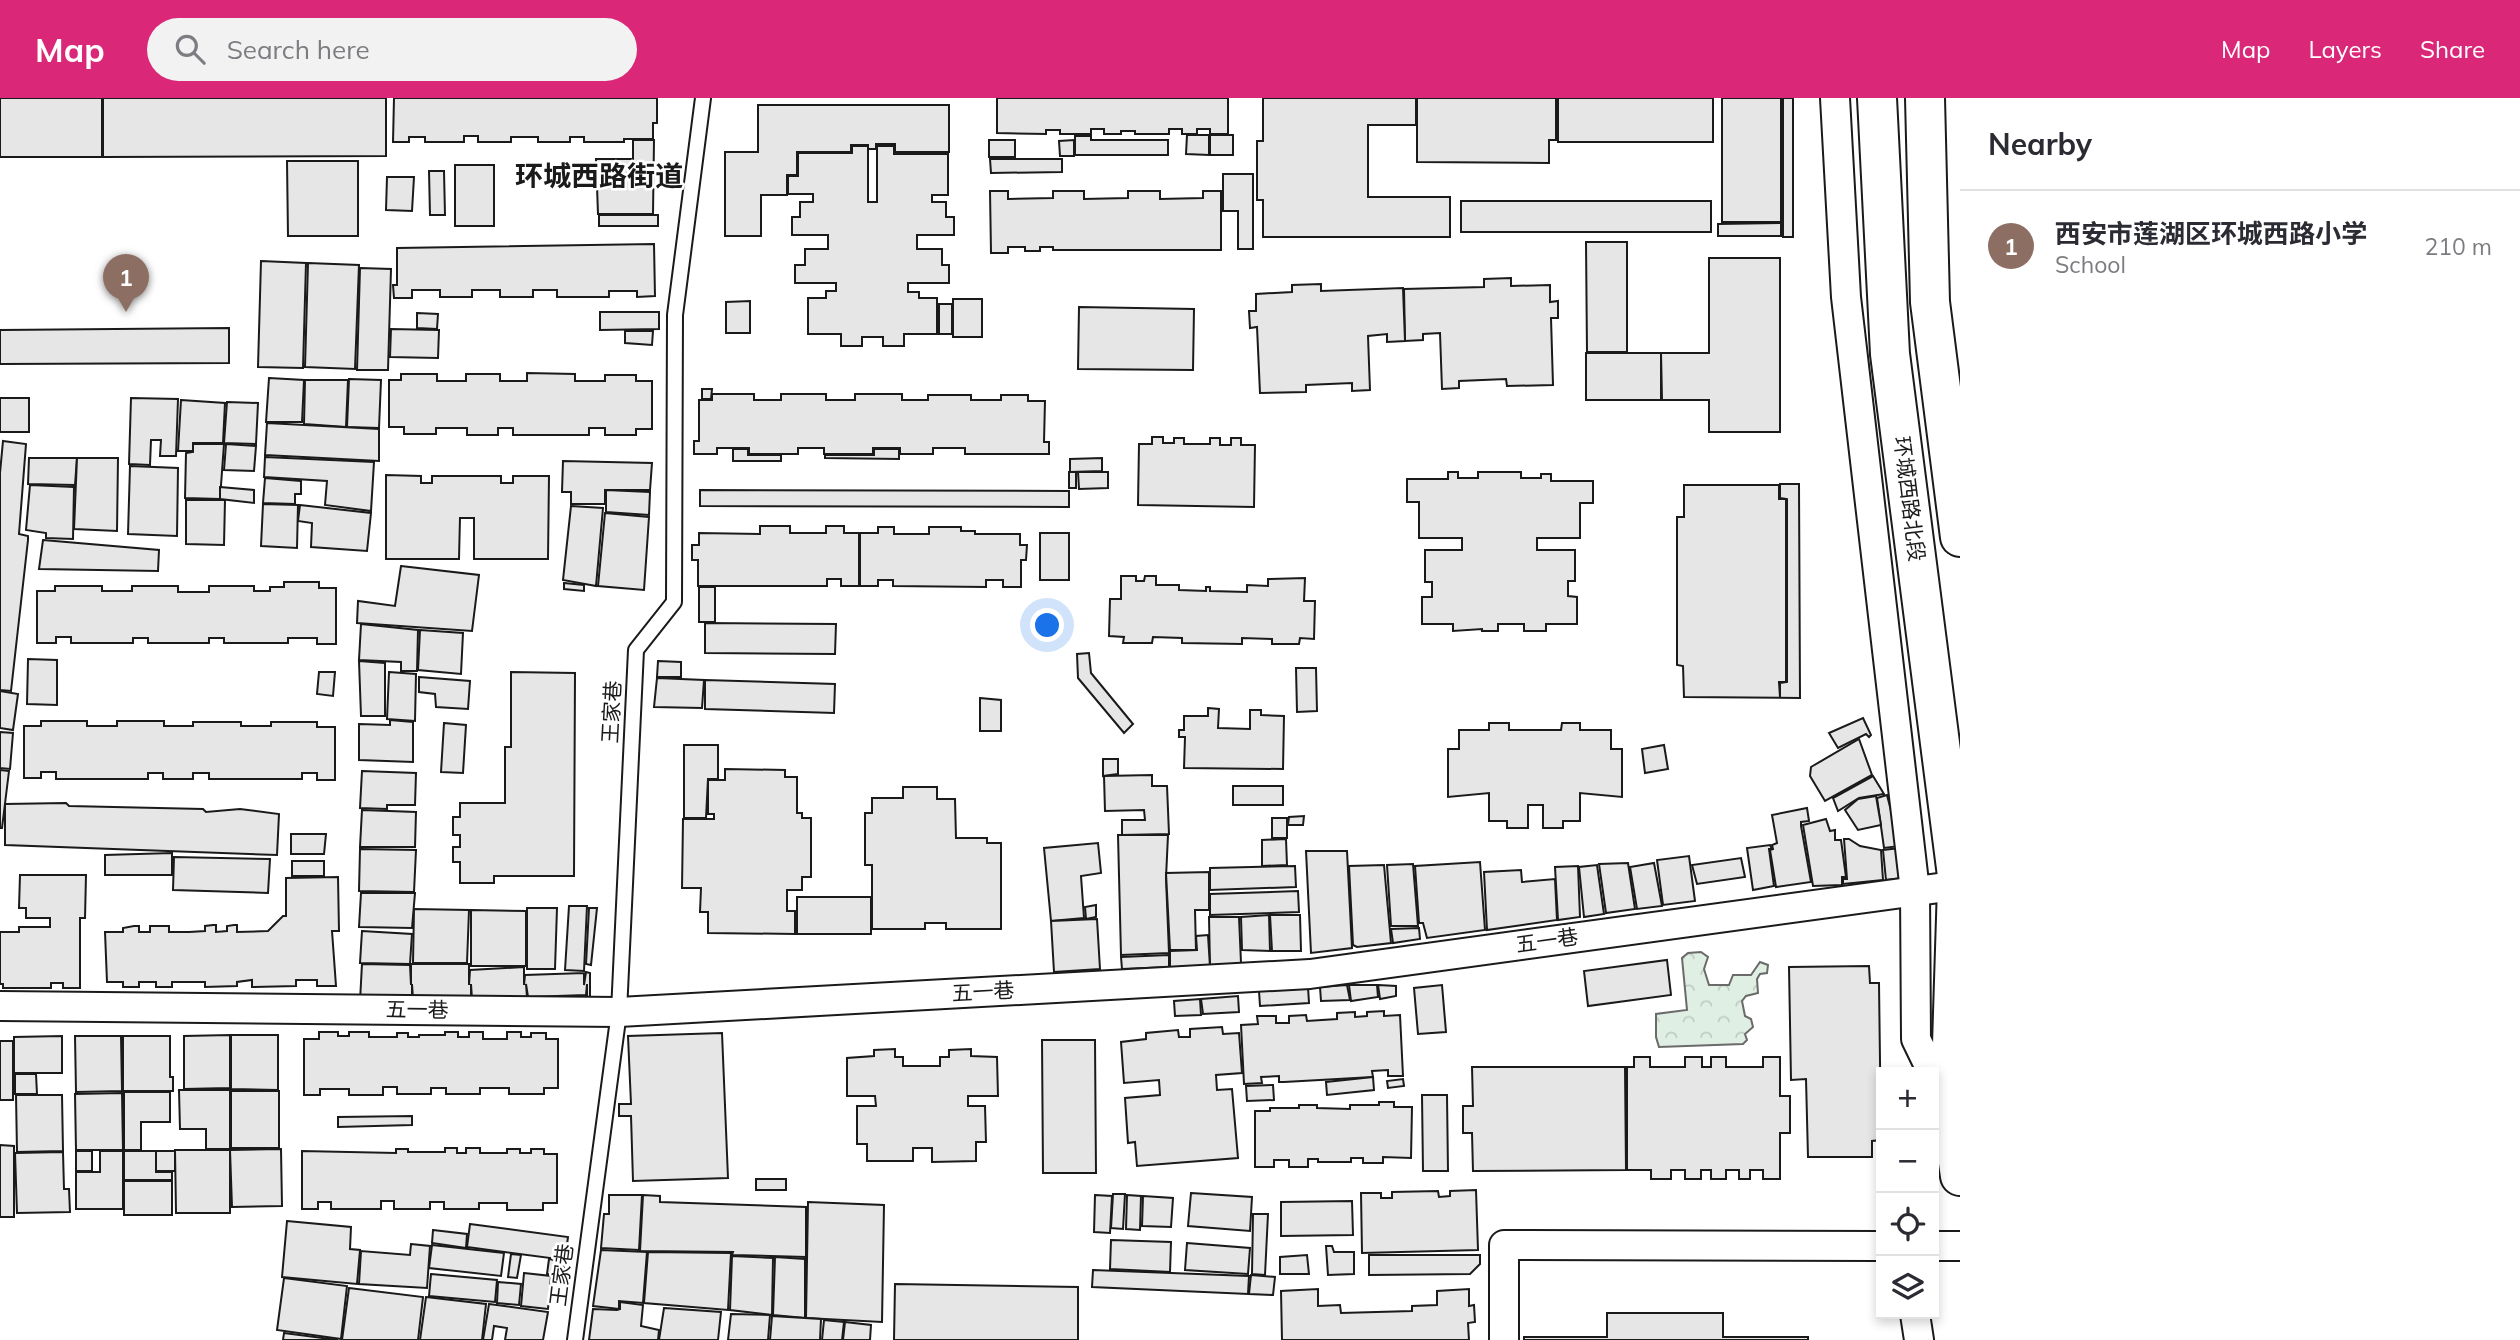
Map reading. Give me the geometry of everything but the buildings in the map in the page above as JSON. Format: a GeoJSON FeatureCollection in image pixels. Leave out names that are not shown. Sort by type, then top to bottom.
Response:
{"type":"FeatureCollection","features":[{"type":"Feature","properties":{"kind":"main road","name":"环城西路北段"},"geometry":{"type":"LineString","coordinates":[[1877,98],[1890,354],[1959,890],[1939,1085],[1960,1176]]}},
{"type":"Feature","properties":{"kind":"main road"},"geometry":{"type":"LineString","coordinates":[[1925,98],[1930,302],[1960,537]]}},
{"type":"Feature","properties":{"kind":"street"},"geometry":{"type":"LineString","coordinates":[[1835,98],[1847,311],[1915,891],[1915,1067]]}},
{"type":"Feature","properties":{"kind":"street","name":"五一巷"},"geometry":{"type":"LineString","coordinates":[[0,1006],[619,1012],[1310,974],[1915,891],[1959,890]]}},
{"type":"Feature","properties":{"kind":"street"},"geometry":{"type":"LineString","coordinates":[[1916,1039],[1930,1067]]}},
{"type":"Feature","properties":{"kind":"street"},"geometry":{"type":"LineString","coordinates":[[1504,1340],[1504,1245],[1876,1246]]}},
{"type":"Feature","properties":{"kind":"street"},"geometry":{"type":"LineString","coordinates":[[1939,1246],[1960,1246]]}},
{"type":"Feature","properties":{"kind":"street"},"geometry":{"type":"LineString","coordinates":[[1916,1319],[1919,1340]]}},
{"type":"Feature","properties":{"kind":"lane","name":"王家巷"},"geometry":{"type":"LineString","coordinates":[[575,1340],[619,1012],[636,650],[674,602],[675,315],[703,98]]}},
{"type":"Feature","properties":{"kind":"green space"},"geometry":{"type":"Polygon","coordinates":[[[1701,952],[1708,957],[1704,969],[1709,985],[1729,985],[1733,975],[1751,975],[1760,962],[1768,965],[1767,973],[1760,974],[1757,979],[1758,993],[1746,996],[1742,1001],[1745,1016],[1751,1019],[1753,1027],[1745,1034],[1747,1040],[1743,1044],[1659,1047],[1656,1014],[1687,1010],[1682,958],[1688,953],[1701,952]]]}},
{"type":"Feature","properties":{"kind":"place","name":"西安市莲湖区环城西路小学"},"geometry":{"type":"Point","coordinates":[126,312]}},
{"type":"Feature","properties":{"kind":"district","name":"环城西路街道"},"geometry":{"type":"Point","coordinates":[599,176]}}]}
